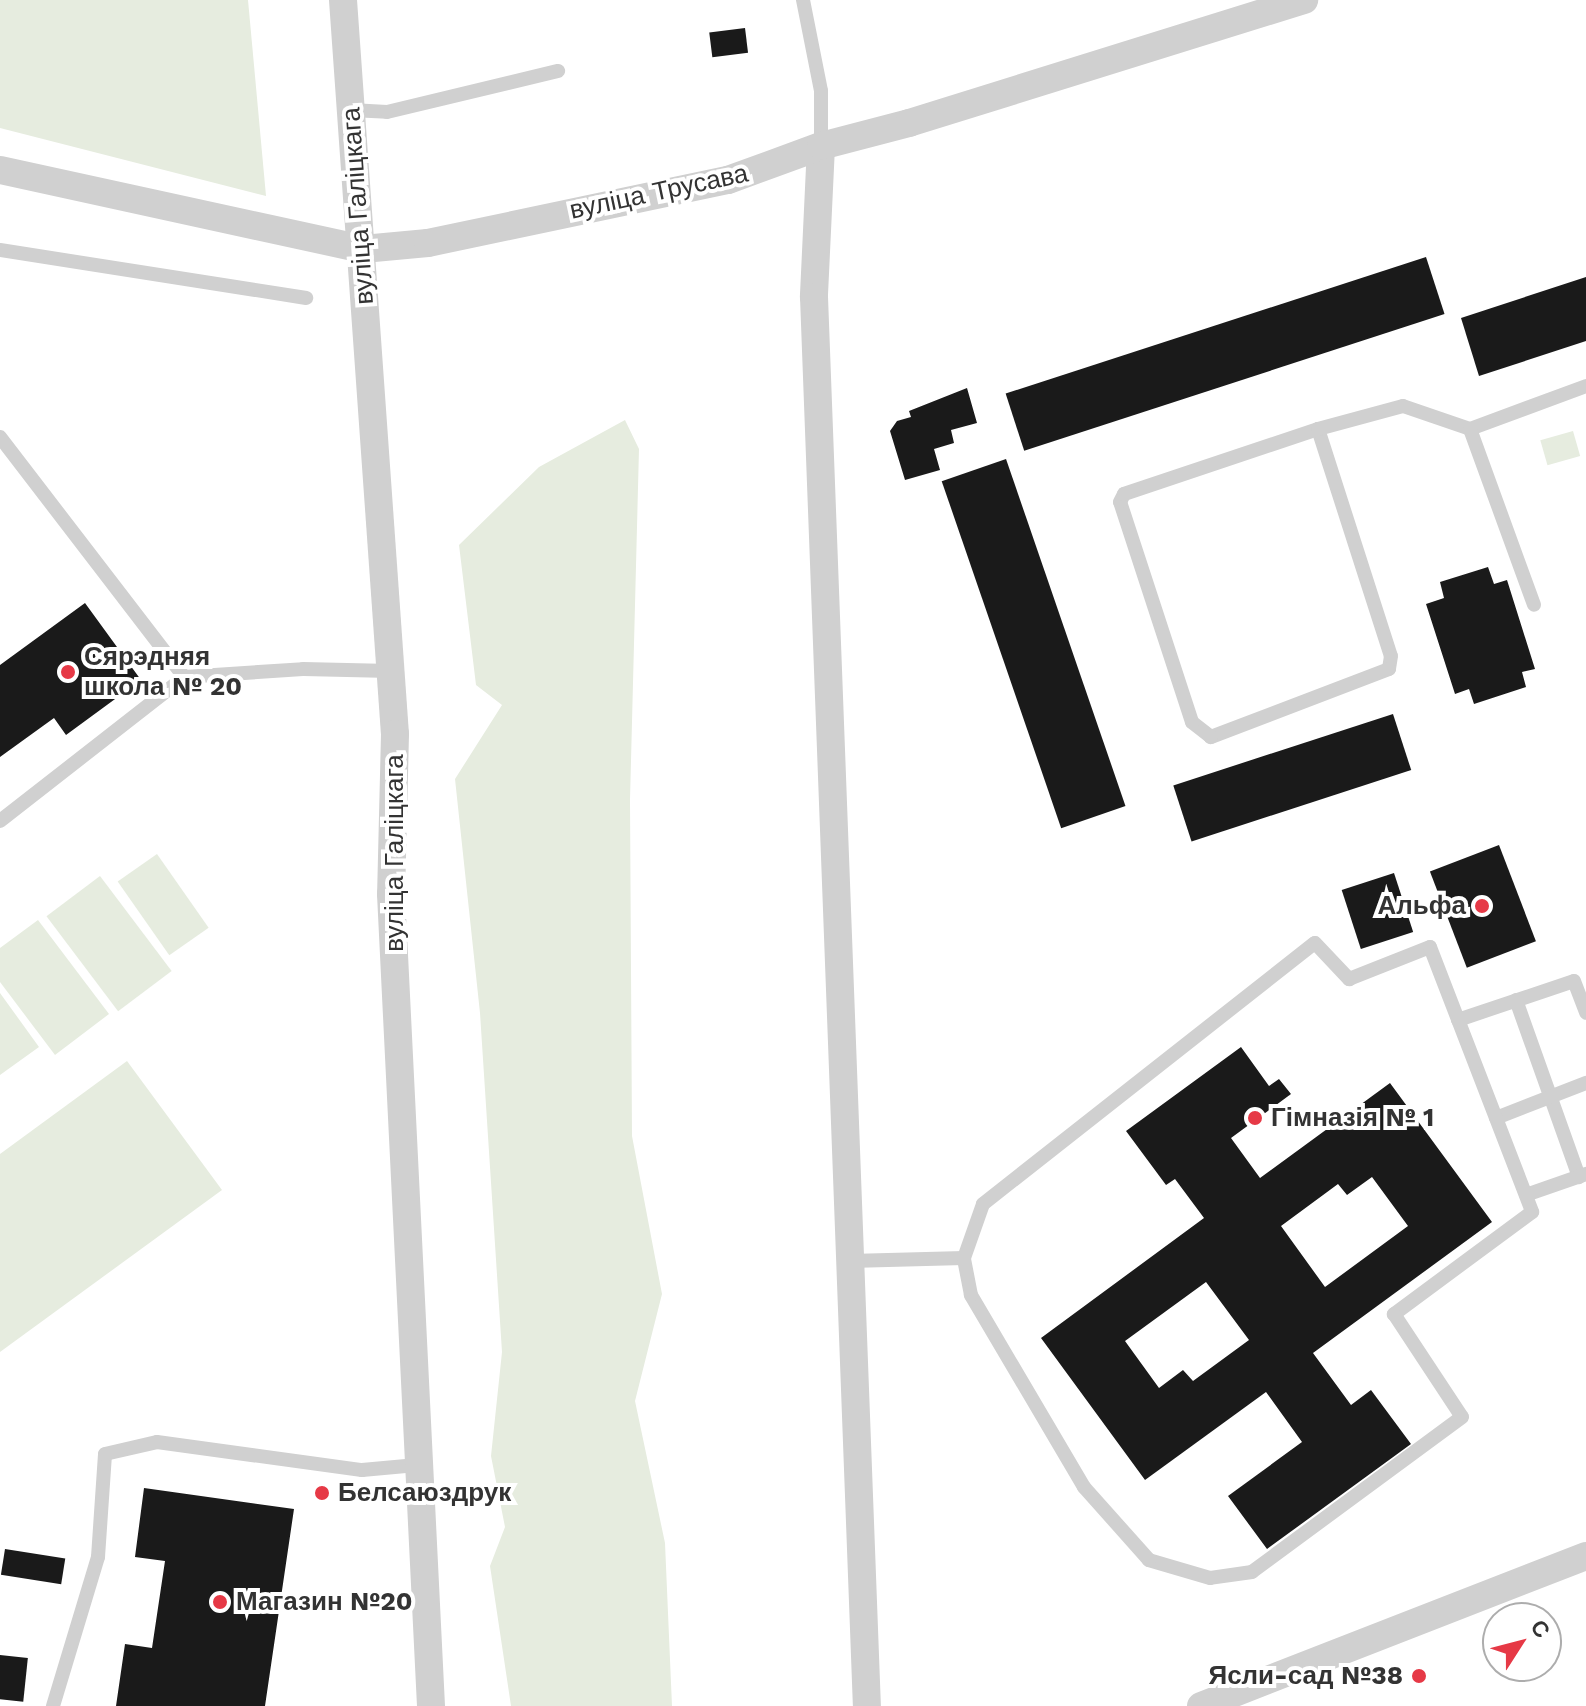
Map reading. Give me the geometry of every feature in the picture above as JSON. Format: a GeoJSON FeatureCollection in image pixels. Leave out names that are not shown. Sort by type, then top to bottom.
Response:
{"type":"FeatureCollection","features":[{"type":"Feature","properties":{"kind":"street","name":"вуліца Галіцкага"},"geometry":{"type":"LineString","coordinates":[[343,0],[363,249],[396,753],[391,894],[431,1706]]}},
{"type":"Feature","properties":{"kind":"street","name":"вуліца Трусава"},"geometry":{"type":"LineString","coordinates":[[0,170],[363,249],[428,243],[728,180],[821,146],[909,123],[1304,0]]}},
{"type":"Feature","properties":{"kind":"street"},"geometry":{"type":"LineString","coordinates":[[821,146],[814,297],[867,1706]]}},
{"type":"Feature","properties":{"kind":"street"},"geometry":{"type":"LineString","coordinates":[[1201,1706],[1586,1556]]}},
{"type":"Feature","properties":{"kind":"lane"},"geometry":{"type":"LineString","coordinates":[[803,0],[821,91],[821,146]]}},
{"type":"Feature","properties":{"kind":"lane"},"geometry":{"type":"LineString","coordinates":[[351,110],[387,112],[558,71]]}},
{"type":"Feature","properties":{"kind":"lane"},"geometry":{"type":"LineString","coordinates":[[0,250],[306,298]]}},
{"type":"Feature","properties":{"kind":"lane"},"geometry":{"type":"LineString","coordinates":[[1318,429],[1391,656],[1389,669],[1211,737],[1192,722],[1120,502],[1135,488],[1318,429],[1403,406],[1470,429],[1586,386]]}},
{"type":"Feature","properties":{"kind":"lane"},"geometry":{"type":"LineString","coordinates":[[1470,429],[1534,605]]}},
{"type":"Feature","properties":{"kind":"lane"},"geometry":{"type":"LineString","coordinates":[[0,437],[184,677]]}},
{"type":"Feature","properties":{"kind":"lane"},"geometry":{"type":"LineString","coordinates":[[0,821],[184,677],[303,669],[391,671]]}},
{"type":"Feature","properties":{"kind":"lane"},"geometry":{"type":"LineString","coordinates":[[1315,943],[1349,979],[1430,947],[1458,1020],[1532,1212],[1394,1314],[1462,1417],[1252,1572],[1210,1578],[1149,1560],[1084,1487],[971,1295],[964,1258],[983,1204],[1315,943]]}},
{"type":"Feature","properties":{"kind":"lane"},"geometry":{"type":"LineString","coordinates":[[1458,1020],[1574,981],[1586,1013]]}},
{"type":"Feature","properties":{"kind":"lane"},"geometry":{"type":"LineString","coordinates":[[1516,1000],[1550,1096],[1583,1175],[1526,1195]]}},
{"type":"Feature","properties":{"kind":"lane"},"geometry":{"type":"LineString","coordinates":[[1496,1118],[1586,1083]]}},
{"type":"Feature","properties":{"kind":"lane"},"geometry":{"type":"LineString","coordinates":[[850,1261],[964,1258]]}},
{"type":"Feature","properties":{"kind":"lane"},"geometry":{"type":"LineString","coordinates":[[53,1706],[98,1557],[105,1454],[157,1442],[362,1470],[417,1465]]}},
{"type":"Feature","properties":{"kind":"shaded area"},"geometry":{"type":"Polygon","coordinates":[[[0,0],[248,0],[266,196],[0,128],[0,0]]]}},
{"type":"Feature","properties":{"kind":"shaded area"},"geometry":{"type":"Polygon","coordinates":[[[625,420],[639,449],[630,800],[632,1136],[662,1294],[635,1401],[665,1543],[672,1706],[511,1706],[490,1566],[505,1527],[491,1456],[502,1352],[480,1013],[455,779],[502,705],[476,685],[459,545],[539,467],[625,420]]]}},
{"type":"Feature","properties":{"kind":"shaded area"},"geometry":{"type":"Polygon","coordinates":[[[1573,431],[1580,456],[1547,465],[1540,440],[1573,431]]]}},
{"type":"Feature","properties":{"kind":"shaded area"},"geometry":{"type":"Polygon","coordinates":[[[157,854],[209,928],[169,955],[118,882],[157,854]]]}},
{"type":"Feature","properties":{"kind":"shaded area"},"geometry":{"type":"Polygon","coordinates":[[[100,876],[172,971],[118,1011],[46,916],[100,876]]]}},
{"type":"Feature","properties":{"kind":"shaded area"},"geometry":{"type":"Polygon","coordinates":[[[38,920],[109,1014],[55,1055],[0,982],[0,948],[38,920]]]}},
{"type":"Feature","properties":{"kind":"shaded area"},"geometry":{"type":"Polygon","coordinates":[[[0,993],[39,1047],[0,1075],[0,993]]]}},
{"type":"Feature","properties":{"kind":"shaded area"},"geometry":{"type":"Polygon","coordinates":[[[127,1061],[222,1190],[0,1352],[0,1154],[127,1061]]]}},
{"type":"Feature","properties":{"kind":"building"},"geometry":{"type":"Polygon","coordinates":[[[745,28],[748,53],[712,57],[709,32],[745,28]]]}},
{"type":"Feature","properties":{"kind":"building"},"geometry":{"type":"Polygon","coordinates":[[[1426,257],[1445,314],[1024,451],[1006,394],[1426,257]]]}},
{"type":"Feature","properties":{"kind":"building"},"geometry":{"type":"Polygon","coordinates":[[[1586,277],[1586,341],[1479,376],[1461,318],[1586,277]]]}},
{"type":"Feature","properties":{"kind":"building"},"geometry":{"type":"Polygon","coordinates":[[[967,388],[977,423],[951,430],[954,443],[934,449],[940,470],[905,480],[890,431],[897,421],[911,417],[909,411],[967,388]]]}},
{"type":"Feature","properties":{"kind":"building"},"geometry":{"type":"Polygon","coordinates":[[[1006,459],[1125,806],[1061,828],[942,481],[1006,459]]]}},
{"type":"Feature","properties":{"kind":"building"},"geometry":{"type":"Polygon","coordinates":[[[1488,567],[1494,584],[1507,580],[1535,669],[1522,672],[1526,687],[1474,704],[1469,689],[1455,694],[1426,604],[1444,598],[1440,582],[1488,567]]]}},
{"type":"Feature","properties":{"kind":"building","name":"Сярэдняя школа № 20"},"geometry":{"type":"Polygon","coordinates":[[[85,603],[141,680],[66,735],[54,718],[0,757],[0,665],[85,603]]]}},
{"type":"Feature","properties":{"kind":"building"},"geometry":{"type":"Polygon","coordinates":[[[1393,714],[1411,770],[1192,841],[1173,785],[1393,714]]]}},
{"type":"Feature","properties":{"kind":"building","name":"Альфа"},"geometry":{"type":"Polygon","coordinates":[[[1499,845],[1536,941],[1467,968],[1430,872],[1499,845]]]}},
{"type":"Feature","properties":{"kind":"building"},"geometry":{"type":"Polygon","coordinates":[[[1394,873],[1413,932],[1361,949],[1342,890],[1394,873]]]}},
{"type":"Feature","properties":{"kind":"building"},"geometry":{"type":"Polygon","coordinates":[[[1241,1047],[1269,1086],[1279,1079],[1291,1094],[1231,1138],[1260,1178],[1390,1083],[1492,1222],[1313,1353],[1351,1405],[1371,1390],[1411,1444],[1267,1549],[1228,1496],[1302,1442],[1266,1392],[1145,1480],[1041,1338],[1204,1218],[1175,1179],[1166,1185],[1126,1131],[1241,1047]],[[1372,1177],[1347,1195],[1338,1184],[1281,1226],[1325,1287],[1408,1226],[1372,1177]],[[1206,1282],[1125,1341],[1159,1388],[1183,1370],[1193,1381],[1249,1340],[1206,1282]]]}},
{"type":"Feature","properties":{"kind":"building","name":"Магазин №20"},"geometry":{"type":"Polygon","coordinates":[[[144,1488],[294,1509],[265,1706],[116,1706],[125,1644],[152,1648],[165,1561],[135,1557],[144,1488]]]}},
{"type":"Feature","properties":{"kind":"building"},"geometry":{"type":"Polygon","coordinates":[[[5,1549],[65,1559],[61,1584],[1,1575],[5,1549]]]}},
{"type":"Feature","properties":{"kind":"building"},"geometry":{"type":"Polygon","coordinates":[[[0,1655],[28,1658],[23,1702],[0,1699],[0,1655]]]}},
{"type":"Feature","properties":{"kind":"place","name":"Сярэдняя школа № 20"},"geometry":{"type":"Point","coordinates":[68,672]}},
{"type":"Feature","properties":{"kind":"place","name":"Альфа"},"geometry":{"type":"Point","coordinates":[1482,906]}},
{"type":"Feature","properties":{"kind":"place","name":"Гімназія № 1"},"geometry":{"type":"Point","coordinates":[1255,1118]}},
{"type":"Feature","properties":{"kind":"place","name":"Белсаюздрук"},"geometry":{"type":"Point","coordinates":[322,1493]}},
{"type":"Feature","properties":{"kind":"place","name":"Магазин №20"},"geometry":{"type":"Point","coordinates":[220,1602]}},
{"type":"Feature","properties":{"kind":"place","name":"Ясли-сад №38"},"geometry":{"type":"Point","coordinates":[1419,1676]}}]}
